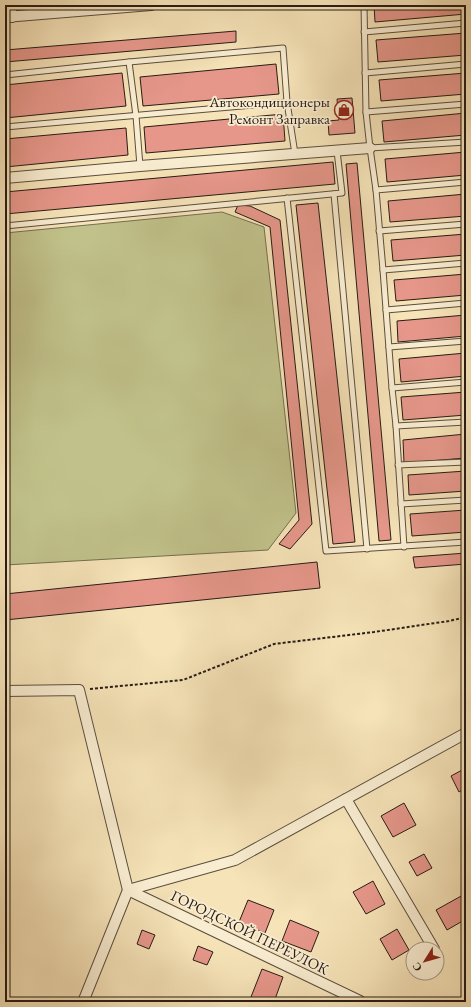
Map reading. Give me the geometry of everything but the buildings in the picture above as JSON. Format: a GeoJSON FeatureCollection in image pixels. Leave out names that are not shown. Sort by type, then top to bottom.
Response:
{"type":"FeatureCollection","features":[{"type":"Feature","properties":{"kind":"street"},"geometry":{"type":"LineString","coordinates":[[10,5],[8,17],[151,5]]}},
{"type":"Feature","properties":{"kind":"street"},"geometry":{"type":"LineString","coordinates":[[5,178],[370,148]]}},
{"type":"Feature","properties":{"kind":"street"},"geometry":{"type":"LineString","coordinates":[[5,691],[79,690],[128,890],[83,1002]]}},
{"type":"Feature","properties":{"kind":"street"},"geometry":{"type":"LineString","coordinates":[[128,890],[235,860],[466,734]]}},
{"type":"Feature","properties":{"kind":"street"},"geometry":{"type":"LineString","coordinates":[[346,799],[429,941]]}},
{"type":"Feature","properties":{"kind":"street","name":"ГОРОДСКОЙ ПЕРЕУЛОК"},"geometry":{"type":"LineString","coordinates":[[128,890],[360,1001]]}},
{"type":"Feature","properties":{"kind":"lane"},"geometry":{"type":"LineString","coordinates":[[364,5],[366,112],[376,190],[396,426],[404,546]]}},
{"type":"Feature","properties":{"kind":"lane"},"geometry":{"type":"LineString","coordinates":[[364,32],[466,23]]}},
{"type":"Feature","properties":{"kind":"lane"},"geometry":{"type":"LineString","coordinates":[[5,74],[284,48],[287,102],[295,154]]}},
{"type":"Feature","properties":{"kind":"lane"},"geometry":{"type":"LineString","coordinates":[[130,62],[140,166]]}},
{"type":"Feature","properties":{"kind":"lane"},"geometry":{"type":"LineString","coordinates":[[365,73],[466,64]]}},
{"type":"Feature","properties":{"kind":"lane"},"geometry":{"type":"LineString","coordinates":[[5,127],[287,102]]}},
{"type":"Feature","properties":{"kind":"lane"},"geometry":{"type":"LineString","coordinates":[[366,112],[466,104]]}},
{"type":"Feature","properties":{"kind":"lane"},"geometry":{"type":"LineString","coordinates":[[370,148],[466,142]]}},
{"type":"Feature","properties":{"kind":"lane"},"geometry":{"type":"LineString","coordinates":[[5,226],[342,193],[337,151]]}},
{"type":"Feature","properties":{"kind":"lane"},"geometry":{"type":"LineString","coordinates":[[376,190],[466,182]]}},
{"type":"Feature","properties":{"kind":"lane"},"geometry":{"type":"LineString","coordinates":[[334,194],[367,549]]}},
{"type":"Feature","properties":{"kind":"lane"},"geometry":{"type":"LineString","coordinates":[[288,198],[326,551],[466,542]]}},
{"type":"Feature","properties":{"kind":"lane"},"geometry":{"type":"LineString","coordinates":[[379,231],[466,224]]}},
{"type":"Feature","properties":{"kind":"lane"},"geometry":{"type":"LineString","coordinates":[[383,270],[466,263]]}},
{"type":"Feature","properties":{"kind":"lane"},"geometry":{"type":"LineString","coordinates":[[386,310],[466,303]]}},
{"type":"Feature","properties":{"kind":"lane"},"geometry":{"type":"LineString","coordinates":[[389,347],[466,341]]}},
{"type":"Feature","properties":{"kind":"lane"},"geometry":{"type":"LineString","coordinates":[[392,388],[466,382]]}},
{"type":"Feature","properties":{"kind":"lane"},"geometry":{"type":"LineString","coordinates":[[396,426],[466,422]]}},
{"type":"Feature","properties":{"kind":"lane"},"geometry":{"type":"LineString","coordinates":[[398,465],[466,462]]}},
{"type":"Feature","properties":{"kind":"lane"},"geometry":{"type":"LineString","coordinates":[[401,504],[466,500]]}},
{"type":"Feature","properties":{"kind":"path"},"geometry":{"type":"LineString","coordinates":[[79,690],[183,680],[274,644],[374,632],[466,617]]}},
{"type":"Feature","properties":{"kind":"green space"},"geometry":{"type":"Polygon","coordinates":[[[222,212],[264,227],[296,513],[268,550],[5,565],[5,233],[222,212]]]}},
{"type":"Feature","properties":{"kind":"place","name":"Автокондиционеры Ремонт Заправка"},"geometry":{"type":"Point","coordinates":[344,110]}}]}
